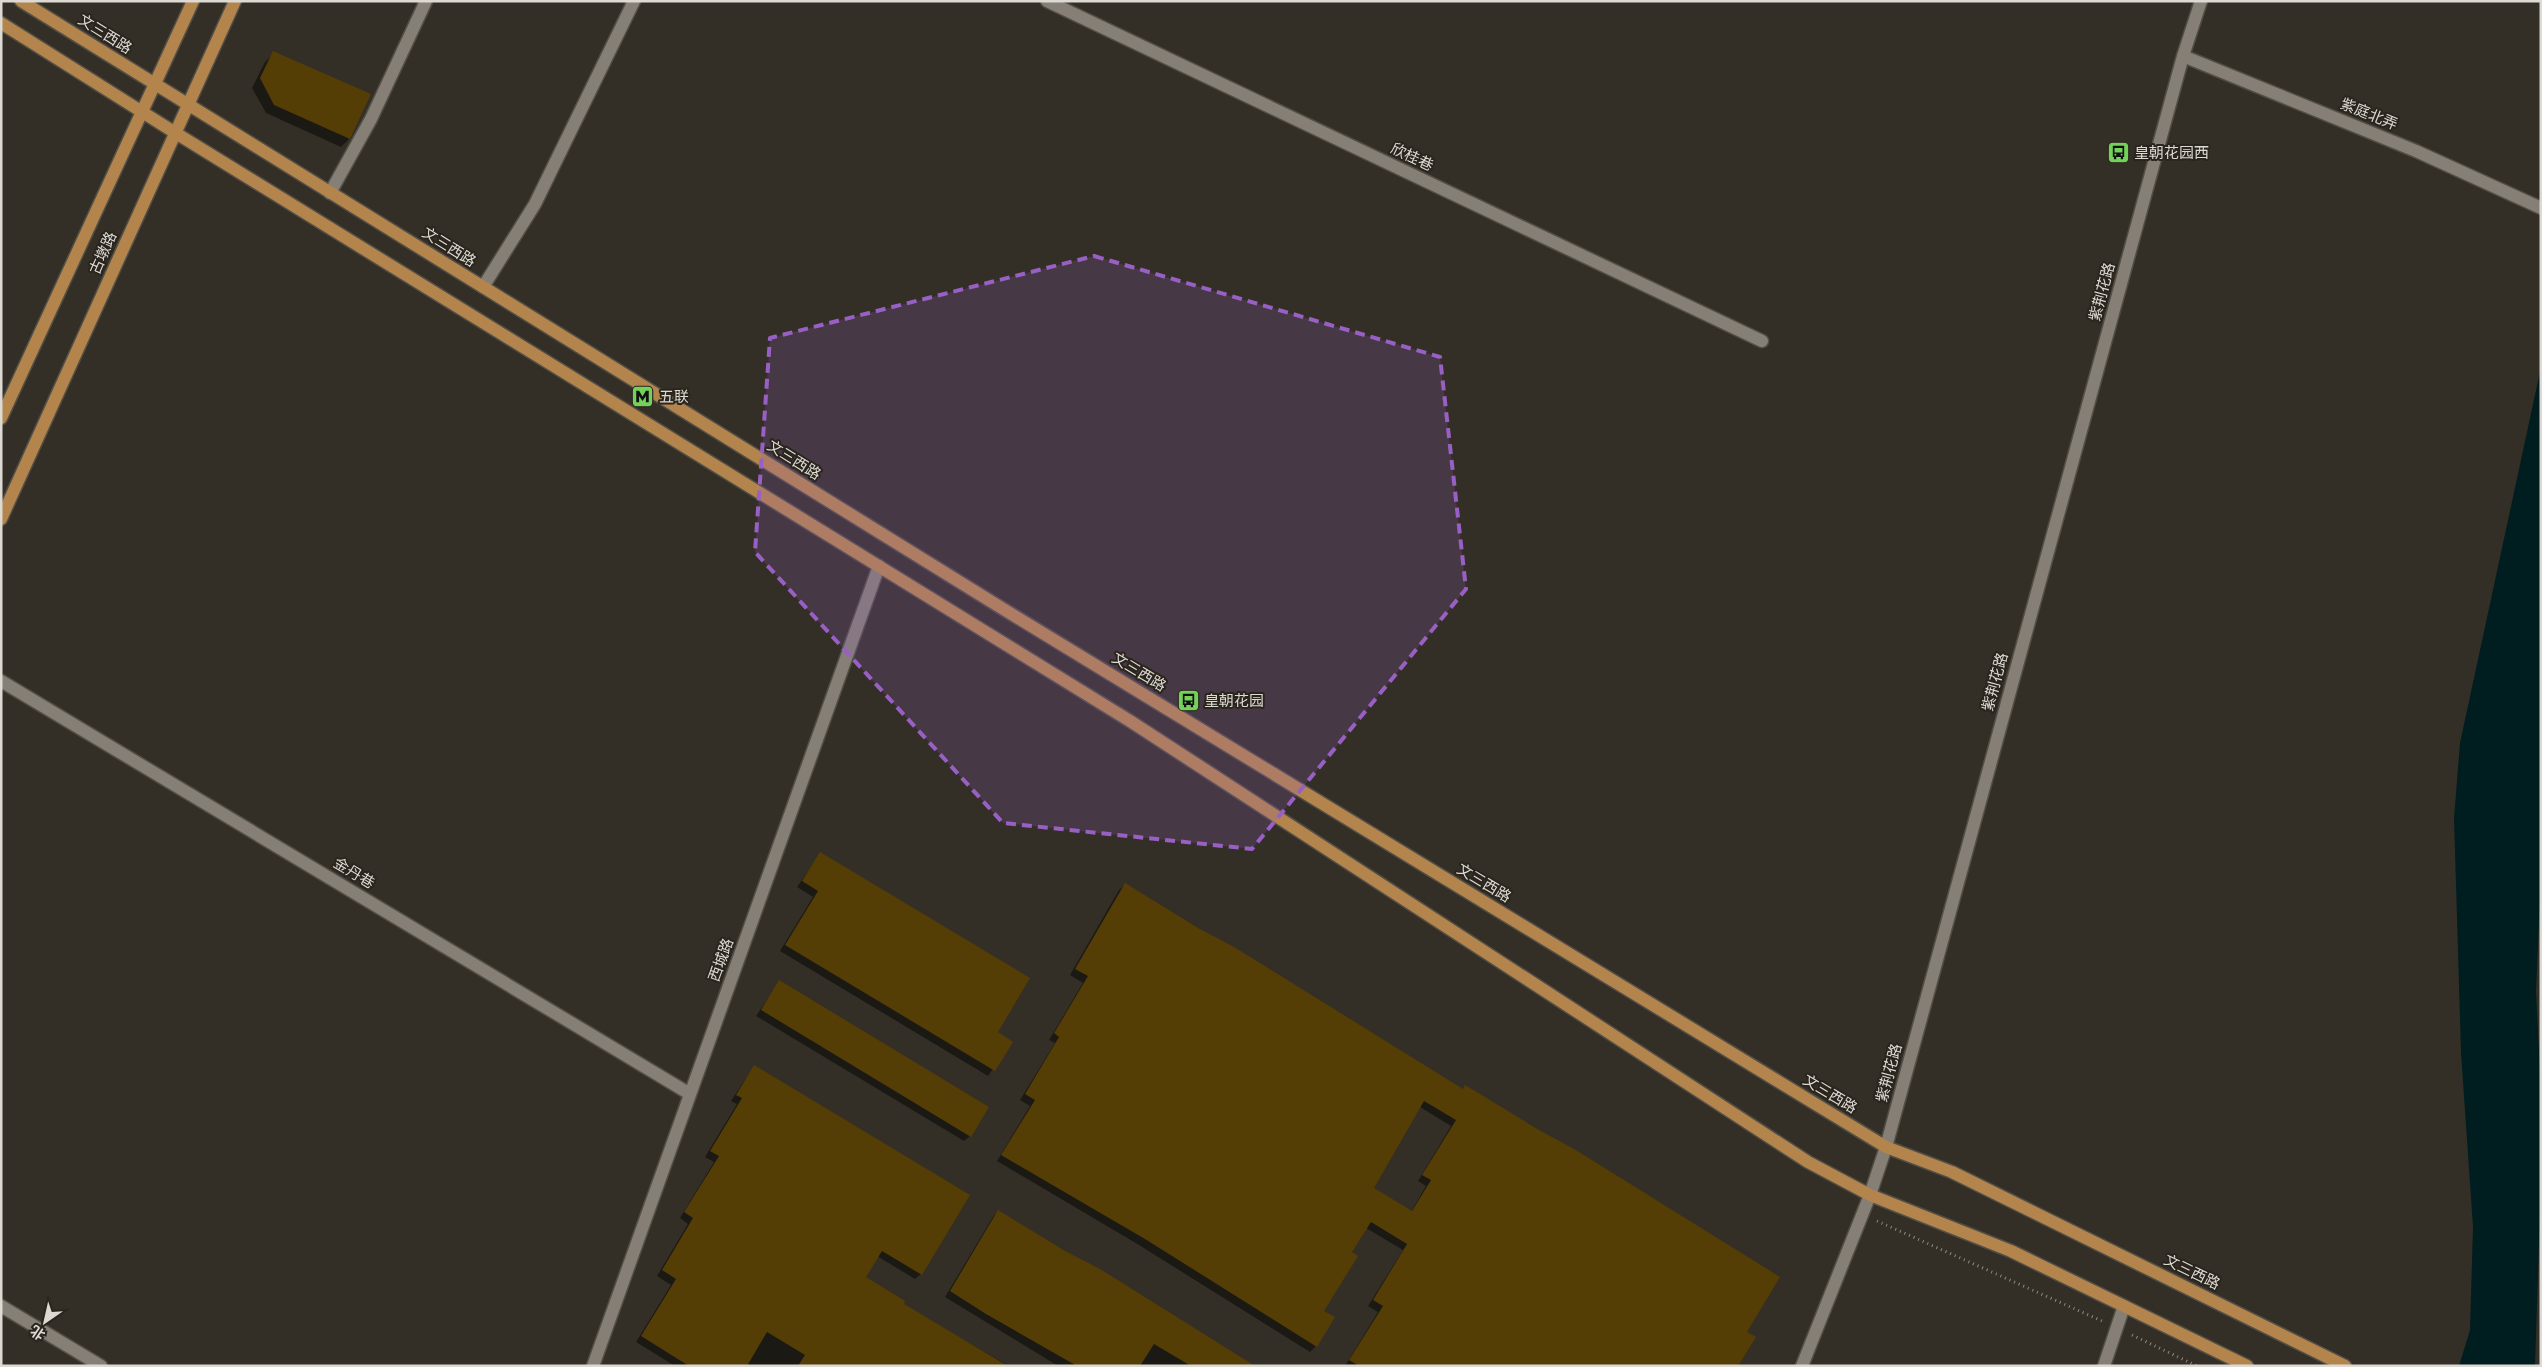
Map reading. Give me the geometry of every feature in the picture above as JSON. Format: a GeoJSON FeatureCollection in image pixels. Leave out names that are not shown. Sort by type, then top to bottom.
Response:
{"type":"FeatureCollection","features":[{"type":"Feature","properties":{"kind":"main road","name":"文三西路"},"geometry":{"type":"LineString","coordinates":[[21,1],[1004,610],[1886,1147],[1952,1172],[2345,1366]]}},
{"type":"Feature","properties":{"kind":"main road","name":"古墩路"},"geometry":{"type":"LineString","coordinates":[[1,418],[193,1]]}},
{"type":"Feature","properties":{"kind":"main road","name":"古墩路"},"geometry":{"type":"LineString","coordinates":[[1,519],[174,132],[189,105],[235,1]]}},
{"type":"Feature","properties":{"kind":"main road"},"geometry":{"type":"LineString","coordinates":[[1,23],[174,132],[1130,721],[1808,1162],[1870,1196],[2011,1251],[2248,1366]]}},
{"type":"Feature","properties":{"kind":"street"},"geometry":{"type":"LineString","coordinates":[[330,193],[371,119],[426,1]]}},
{"type":"Feature","properties":{"kind":"street"},"geometry":{"type":"LineString","coordinates":[[483,287],[535,204],[634,1]]}},
{"type":"Feature","properties":{"kind":"street","name":"欣桂巷"},"geometry":{"type":"LineString","coordinates":[[1047,1],[1762,341]]}},
{"type":"Feature","properties":{"kind":"street","name":"紫荆花路"},"geometry":{"type":"LineString","coordinates":[[1802,1366],[1870,1196],[1886,1147],[2183,56],[2201,1]]}},
{"type":"Feature","properties":{"kind":"street","name":"紫庭北弄"},"geometry":{"type":"LineString","coordinates":[[2183,56],[2416,151],[2541,208]]}},
{"type":"Feature","properties":{"kind":"street","name":"西城路"},"geometry":{"type":"LineString","coordinates":[[593,1366],[879,566]]}},
{"type":"Feature","properties":{"kind":"street","name":"金丹巷"},"geometry":{"type":"LineString","coordinates":[[1,681],[690,1094]]}},
{"type":"Feature","properties":{"kind":"street"},"geometry":{"type":"LineString","coordinates":[[1,1306],[100,1366]]}},
{"type":"Feature","properties":{"kind":"street"},"geometry":{"type":"LineString","coordinates":[[2104,1366],[2124,1306]]}},
{"type":"Feature","properties":{"kind":"path"},"geometry":{"type":"LineString","coordinates":[[1863,1214],[2197,1366]]}},
{"type":"Feature","properties":{"kind":"highlighted area"},"geometry":{"type":"Polygon","coordinates":[[[1094,256],[1440,357],[1466,589],[1252,849],[1003,823],[755,552],[770,338],[1094,256]]]}},
{"type":"Feature","properties":{"kind":"water"},"geometry":{"type":"Polygon","coordinates":[[[2541,367],[2541,875],[2536,991],[2541,1090],[2541,1182],[2535,1366],[2459,1366],[2470,1330],[2473,1227],[2461,1053],[2454,818],[2460,743],[2541,367]]]}},
{"type":"Feature","properties":{"kind":"building"},"geometry":{"type":"Polygon","coordinates":[[[273,51],[371,94],[350,139],[274,105],[260,78],[273,51]]]}},
{"type":"Feature","properties":{"kind":"building"},"geometry":{"type":"Polygon","coordinates":[[[820,852],[1030,978],[998,1032],[1013,1042],[995,1071],[785,945],[818,891],[802,881],[820,852]]]}},
{"type":"Feature","properties":{"kind":"building"},"geometry":{"type":"Polygon","coordinates":[[[1125,883],[1198,928],[1234,947],[1463,1089],[1465,1085],[1574,1149],[1780,1277],[1747,1332],[1756,1337],[1738,1366],[1359,1366],[1349,1360],[1383,1306],[1373,1300],[1407,1244],[1371,1222],[1352,1252],[1358,1256],[1324,1311],[1335,1317],[1317,1347],[1145,1239],[1001,1155],[1035,1100],[1025,1094],[1059,1037],[1054,1033],[1088,976],[1075,969],[1125,883]],[[1424,1101],[1374,1188],[1412,1211],[1431,1180],[1422,1175],[1456,1120],[1424,1101]]]}},
{"type":"Feature","properties":{"kind":"building"},"geometry":{"type":"Polygon","coordinates":[[[779,980],[989,1107],[971,1137],[761,1010],[779,980]]]}},
{"type":"Feature","properties":{"kind":"building"},"geometry":{"type":"Polygon","coordinates":[[[754,1065],[970,1195],[922,1275],[882,1251],[866,1277],[905,1301],[904,1304],[1008,1366],[798,1366],[805,1355],[767,1332],[747,1366],[689,1366],[641,1336],[676,1279],[662,1270],[693,1218],[684,1212],[719,1156],[710,1151],[742,1098],[736,1095],[754,1065]]]}},
{"type":"Feature","properties":{"kind":"building"},"geometry":{"type":"Polygon","coordinates":[[[998,1210],[1065,1251],[1100,1269],[1255,1366],[1191,1366],[1154,1344],[1140,1366],[1077,1366],[986,1314],[950,1291],[998,1210]]]}},
{"type":"Feature","properties":{"kind":"place","name":"皇朝花园西"},"geometry":{"type":"Point","coordinates":[2118,153]}},
{"type":"Feature","properties":{"kind":"place","name":"五联"},"geometry":{"type":"Point","coordinates":[643,397]}},
{"type":"Feature","properties":{"kind":"place","name":"皇朝花园"},"geometry":{"type":"Point","coordinates":[1188,701]}}]}
